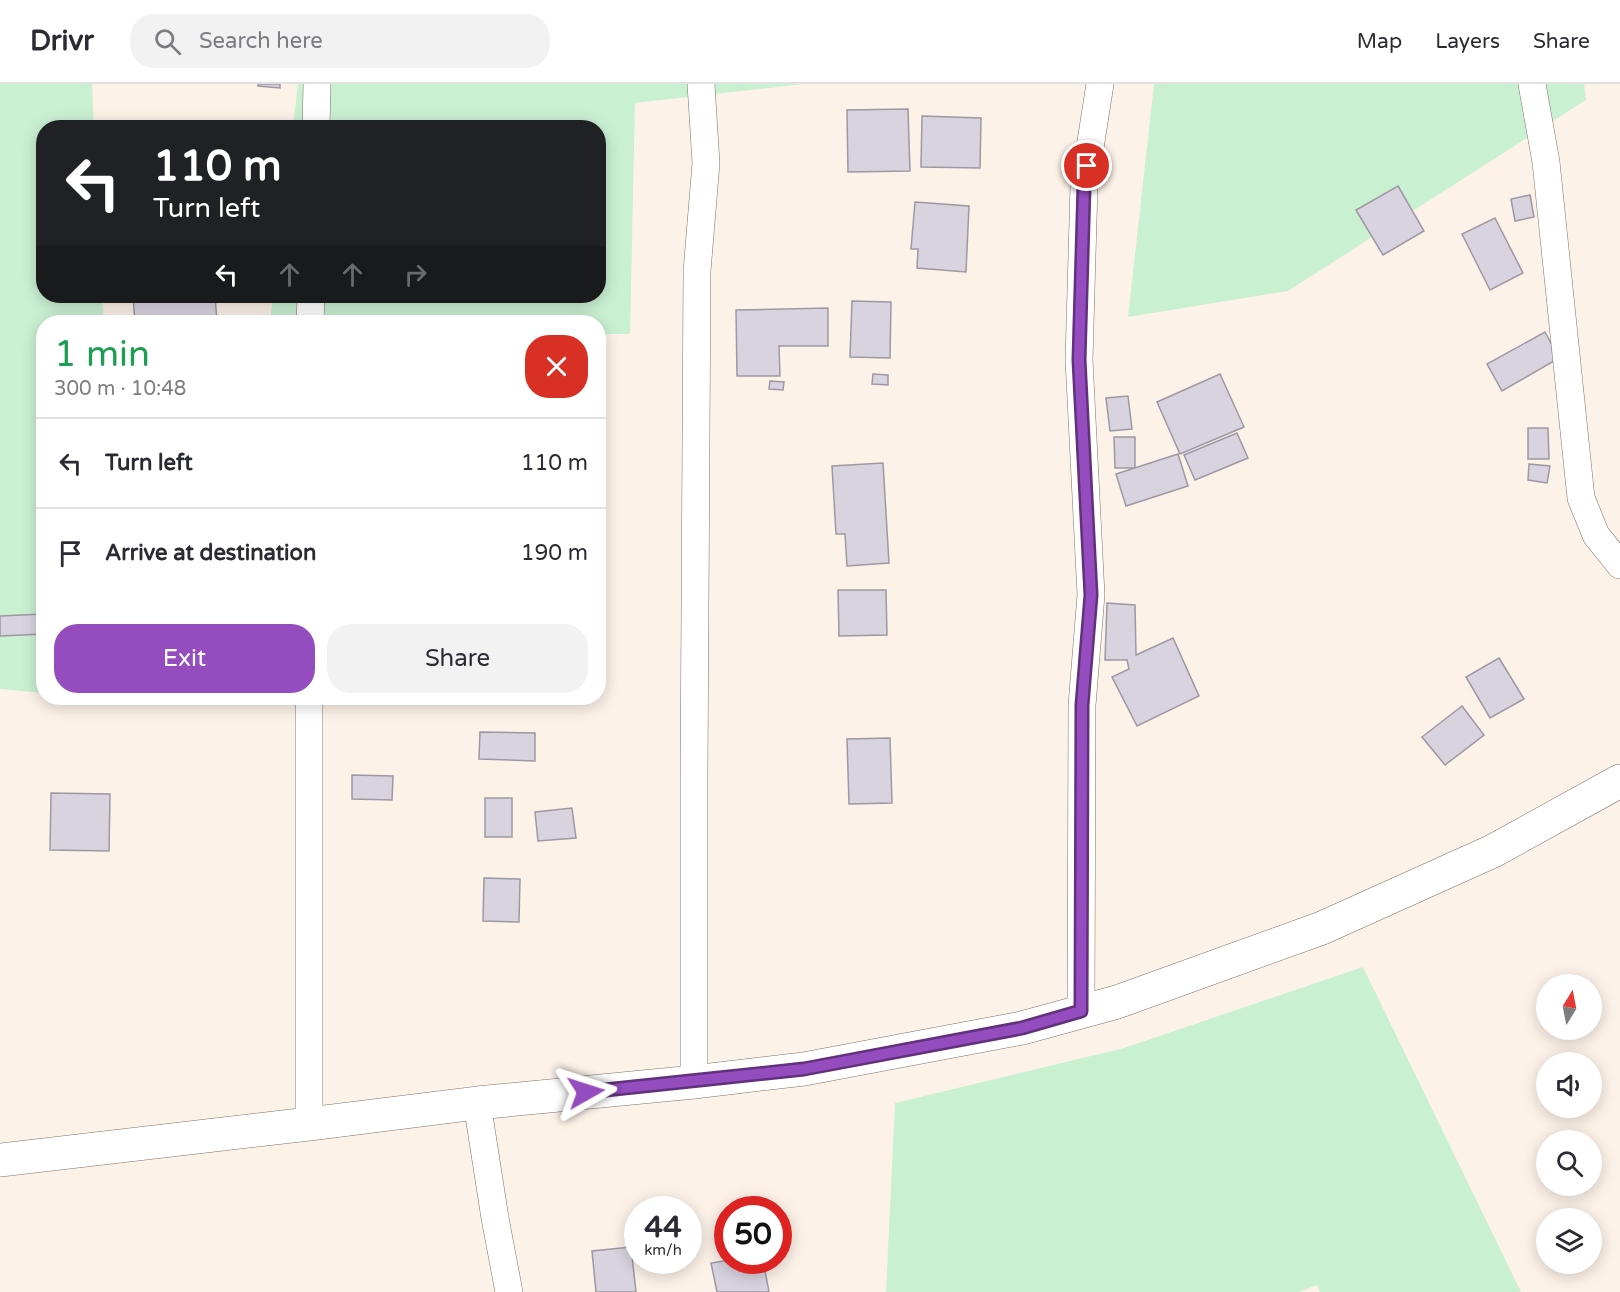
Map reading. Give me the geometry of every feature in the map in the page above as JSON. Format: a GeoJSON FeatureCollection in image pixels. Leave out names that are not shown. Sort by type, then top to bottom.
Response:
{"type":"FeatureCollection","features":[{"type":"Feature","properties":{"kind":"main road"},"geometry":{"type":"LineString","coordinates":[[0,1160],[309,1125],[477,1103],[804,1069],[1022,1028],[1117,1002],[1322,928],[1493,851],[1620,781]]}},
{"type":"Feature","properties":{"kind":"street"},"geometry":{"type":"LineString","coordinates":[[316,120],[317,84]]}},
{"type":"Feature","properties":{"kind":"street"},"geometry":{"type":"LineString","coordinates":[[694,1082],[697,271],[706,163],[701,84]]}},
{"type":"Feature","properties":{"kind":"street"},"geometry":{"type":"LineString","coordinates":[[1081,1011],[1082,705],[1091,595],[1079,360],[1084,186],[1100,84]]}},
{"type":"Feature","properties":{"kind":"street"},"geometry":{"type":"LineString","coordinates":[[1532,84],[1546,162],[1581,498],[1596,535],[1620,565]]}},
{"type":"Feature","properties":{"kind":"street"},"geometry":{"type":"LineString","coordinates":[[309,705],[309,1125]]}},
{"type":"Feature","properties":{"kind":"street"},"geometry":{"type":"LineString","coordinates":[[477,1103],[509,1292]]}},
{"type":"Feature","properties":{"kind":"green space"},"geometry":{"type":"Polygon","coordinates":[[[0,84],[92,84],[94,120],[36,120],[36,303],[103,303],[103,315],[36,315],[36,692],[0,689],[0,84]]]}},
{"type":"Feature","properties":{"kind":"green space"},"geometry":{"type":"Polygon","coordinates":[[[298,84],[803,84],[635,103],[630,334],[606,334],[606,315],[271,315],[272,303],[606,303],[606,120],[294,120],[298,84]]]}},
{"type":"Feature","properties":{"kind":"green space"},"geometry":{"type":"Polygon","coordinates":[[[1154,84],[1584,84],[1586,100],[1288,291],[1128,317],[1154,84]]]}},
{"type":"Feature","properties":{"kind":"green space"},"geometry":{"type":"Polygon","coordinates":[[[1363,967],[1521,1292],[1320,1292],[1317,1285],[1299,1292],[886,1292],[895,1103],[1124,1048],[1363,967]]]}},
{"type":"Feature","properties":{"kind":"building"},"geometry":{"type":"Polygon","coordinates":[[[258,84],[280,84],[280,88],[258,86],[258,84]]]}},
{"type":"Feature","properties":{"kind":"building"},"geometry":{"type":"Polygon","coordinates":[[[908,109],[910,171],[848,172],[847,110],[908,109]]]}},
{"type":"Feature","properties":{"kind":"building"},"geometry":{"type":"Polygon","coordinates":[[[922,116],[981,118],[980,168],[921,167],[922,116]]]}},
{"type":"Feature","properties":{"kind":"building"},"geometry":{"type":"Polygon","coordinates":[[[1398,186],[1424,231],[1383,255],[1356,210],[1398,186]]]}},
{"type":"Feature","properties":{"kind":"building"},"geometry":{"type":"Polygon","coordinates":[[[1530,195],[1534,217],[1515,221],[1511,199],[1530,195]]]}},
{"type":"Feature","properties":{"kind":"building"},"geometry":{"type":"Polygon","coordinates":[[[915,202],[969,206],[966,272],[917,268],[918,249],[911,249],[915,202]]]}},
{"type":"Feature","properties":{"kind":"building"},"geometry":{"type":"Polygon","coordinates":[[[1495,218],[1523,273],[1490,290],[1462,234],[1495,218]]]}},
{"type":"Feature","properties":{"kind":"building"},"geometry":{"type":"Polygon","coordinates":[[[852,301],[891,302],[890,358],[850,357],[852,301]]]}},
{"type":"Feature","properties":{"kind":"building"},"geometry":{"type":"Polygon","coordinates":[[[134,303],[216,303],[216,315],[134,315],[134,303]]]}},
{"type":"Feature","properties":{"kind":"building"},"geometry":{"type":"Polygon","coordinates":[[[828,308],[828,346],[779,346],[780,376],[737,376],[736,310],[828,308]]]}},
{"type":"Feature","properties":{"kind":"building"},"geometry":{"type":"Polygon","coordinates":[[[1545,332],[1559,358],[1502,391],[1487,364],[1545,332]]]}},
{"type":"Feature","properties":{"kind":"building"},"geometry":{"type":"Polygon","coordinates":[[[873,374],[888,375],[888,385],[872,384],[873,374]]]}},
{"type":"Feature","properties":{"kind":"building"},"geometry":{"type":"Polygon","coordinates":[[[1220,374],[1244,427],[1180,454],[1157,402],[1220,374]]]}},
{"type":"Feature","properties":{"kind":"building"},"geometry":{"type":"Polygon","coordinates":[[[770,381],[784,382],[783,390],[769,389],[770,381]]]}},
{"type":"Feature","properties":{"kind":"building"},"geometry":{"type":"Polygon","coordinates":[[[1128,396],[1132,429],[1110,431],[1106,398],[1128,396]]]}},
{"type":"Feature","properties":{"kind":"building"},"geometry":{"type":"Polygon","coordinates":[[[1528,428],[1548,428],[1549,459],[1528,459],[1528,428]]]}},
{"type":"Feature","properties":{"kind":"building"},"geometry":{"type":"Polygon","coordinates":[[[1237,433],[1248,458],[1195,480],[1184,455],[1237,433]]]}},
{"type":"Feature","properties":{"kind":"building"},"geometry":{"type":"Polygon","coordinates":[[[1114,437],[1135,437],[1135,468],[1115,468],[1114,437]]]}},
{"type":"Feature","properties":{"kind":"building"},"geometry":{"type":"Polygon","coordinates":[[[1178,454],[1188,486],[1126,506],[1116,474],[1178,454]]]}},
{"type":"Feature","properties":{"kind":"building"},"geometry":{"type":"Polygon","coordinates":[[[883,463],[889,563],[847,566],[845,534],[836,534],[832,466],[883,463]]]}},
{"type":"Feature","properties":{"kind":"building"},"geometry":{"type":"Polygon","coordinates":[[[1529,464],[1550,466],[1547,483],[1528,480],[1529,464]]]}},
{"type":"Feature","properties":{"kind":"building"},"geometry":{"type":"Polygon","coordinates":[[[838,590],[886,590],[887,635],[839,636],[838,590]]]}},
{"type":"Feature","properties":{"kind":"building"},"geometry":{"type":"Polygon","coordinates":[[[1107,603],[1135,605],[1136,655],[1173,638],[1199,696],[1137,726],[1112,677],[1129,669],[1127,660],[1105,660],[1107,603]]]}},
{"type":"Feature","properties":{"kind":"building"},"geometry":{"type":"Polygon","coordinates":[[[36,614],[36,634],[0,636],[0,616],[36,614]]]}},
{"type":"Feature","properties":{"kind":"building"},"geometry":{"type":"Polygon","coordinates":[[[1499,658],[1524,699],[1490,718],[1466,677],[1499,658]]]}},
{"type":"Feature","properties":{"kind":"building"},"geometry":{"type":"Polygon","coordinates":[[[1462,706],[1484,735],[1445,765],[1422,737],[1462,706]]]}},
{"type":"Feature","properties":{"kind":"building"},"geometry":{"type":"Polygon","coordinates":[[[480,732],[535,733],[535,761],[479,759],[480,732]]]}},
{"type":"Feature","properties":{"kind":"building"},"geometry":{"type":"Polygon","coordinates":[[[890,738],[892,803],[849,804],[847,739],[890,738]]]}},
{"type":"Feature","properties":{"kind":"building"},"geometry":{"type":"Polygon","coordinates":[[[352,775],[393,776],[392,800],[352,799],[352,775]]]}},
{"type":"Feature","properties":{"kind":"building"},"geometry":{"type":"Polygon","coordinates":[[[51,793],[110,794],[109,851],[50,850],[51,793]]]}},
{"type":"Feature","properties":{"kind":"building"},"geometry":{"type":"Polygon","coordinates":[[[485,798],[512,798],[512,837],[485,837],[485,798]]]}},
{"type":"Feature","properties":{"kind":"building"},"geometry":{"type":"Polygon","coordinates":[[[572,808],[576,838],[538,841],[535,812],[572,808]]]}},
{"type":"Feature","properties":{"kind":"building"},"geometry":{"type":"Polygon","coordinates":[[[484,878],[520,879],[519,922],[483,921],[484,878]]]}},
{"type":"Feature","properties":{"kind":"building"},"geometry":{"type":"Polygon","coordinates":[[[624,1248],[624,1274],[634,1274],[636,1292],[596,1292],[592,1251],[624,1248]]]}},
{"type":"Feature","properties":{"kind":"building"},"geometry":{"type":"Polygon","coordinates":[[[711,1263],[714,1263],[714,1274],[766,1274],[769,1292],[717,1292],[711,1263]]]}},
{"type":"Feature","properties":{"kind":"route"},"geometry":{"type":"LineString","coordinates":[[586,1092],[804,1069],[1022,1028],[1081,1011],[1082,705],[1091,595],[1079,360],[1084,186],[1087,166]]}}]}
